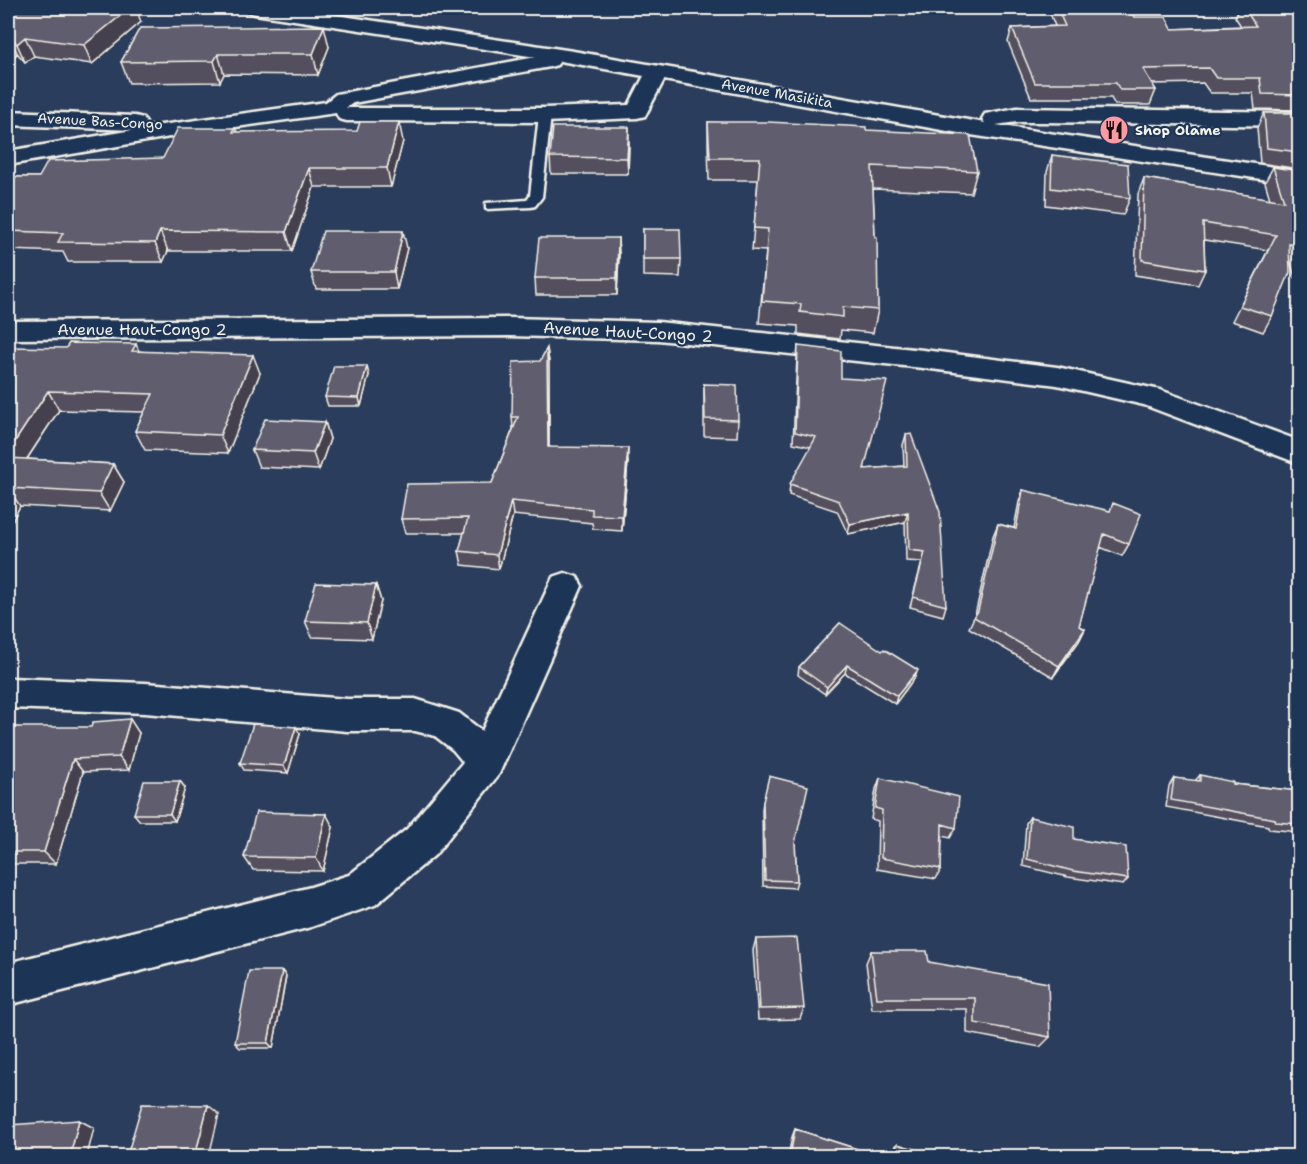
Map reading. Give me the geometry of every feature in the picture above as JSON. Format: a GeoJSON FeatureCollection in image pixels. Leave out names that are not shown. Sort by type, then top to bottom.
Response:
{"type":"FeatureCollection","features":[{"type":"Feature","properties":{"kind":"street","name":"Avenue Masikita"},"geometry":{"type":"LineString","coordinates":[[255,8],[573,57],[964,127],[1299,178]]}},
{"type":"Feature","properties":{"kind":"street"},"geometry":{"type":"LineString","coordinates":[[332,108],[344,99],[353,97],[573,57]]}},
{"type":"Feature","properties":{"kind":"street"},"geometry":{"type":"LineString","coordinates":[[8,158],[193,126],[332,108],[350,114],[545,115],[637,111],[657,72]]}},
{"type":"Feature","properties":{"kind":"street"},"geometry":{"type":"LineString","coordinates":[[964,127],[998,117],[1017,115],[1299,119]]}},
{"type":"Feature","properties":{"kind":"street","name":"Avenue Bas-Congo"},"geometry":{"type":"LineString","coordinates":[[8,118],[193,126]]}},
{"type":"Feature","properties":{"kind":"street","name":"Avenue Haut-Congo 2"},"geometry":{"type":"LineString","coordinates":[[8,330],[510,327],[658,331],[923,359],[1057,376],[1150,398],[1299,453]]}},
{"type":"Feature","properties":{"kind":"street"},"geometry":{"type":"LineString","coordinates":[[8,984],[311,907],[361,891],[421,842],[486,762],[565,586]]}},
{"type":"Feature","properties":{"kind":"street"},"geometry":{"type":"LineString","coordinates":[[8,693],[145,698],[347,715],[415,715],[446,724],[466,739],[486,762]]}},
{"type":"Feature","properties":{"kind":"lane"},"geometry":{"type":"LineString","coordinates":[[490,206],[531,203],[536,197],[545,115]]}},
{"type":"Feature","properties":{"kind":"building"},"geometry":{"type":"Polygon","coordinates":[[[8,8],[130,8],[84,45],[25,37],[17,44],[8,36],[8,8]]]}},
{"type":"Feature","properties":{"kind":"building"},"geometry":{"type":"Polygon","coordinates":[[[1057,8],[1129,8],[1134,17],[1166,17],[1172,29],[1256,26],[1244,8],[1293,8],[1299,17],[1299,95],[1262,94],[1260,78],[1216,78],[1209,68],[1143,69],[1156,90],[1120,90],[1116,83],[1035,83],[1012,28],[1065,26],[1057,8]]]}},
{"type":"Feature","properties":{"kind":"building"},"geometry":{"type":"Polygon","coordinates":[[[324,26],[313,54],[218,54],[214,61],[121,62],[140,28],[324,26]]]}},
{"type":"Feature","properties":{"kind":"building"},"geometry":{"type":"Polygon","coordinates":[[[1264,113],[1299,113],[1299,152],[1267,148],[1264,113]]]}},
{"type":"Feature","properties":{"kind":"building"},"geometry":{"type":"Polygon","coordinates":[[[360,122],[399,122],[387,168],[309,168],[286,232],[160,231],[155,243],[58,242],[63,233],[8,231],[8,177],[39,177],[48,161],[163,158],[178,128],[235,128],[233,132],[357,131],[360,122]]]}},
{"type":"Feature","properties":{"kind":"building"},"geometry":{"type":"Polygon","coordinates":[[[708,122],[768,122],[970,135],[977,171],[872,166],[875,237],[877,237],[878,310],[843,307],[843,317],[800,312],[801,304],[762,301],[768,229],[754,228],[760,158],[710,158],[708,122]]]}},
{"type":"Feature","properties":{"kind":"building"},"geometry":{"type":"Polygon","coordinates":[[[553,127],[629,127],[627,158],[550,157],[553,127]]]}},
{"type":"Feature","properties":{"kind":"building"},"geometry":{"type":"Polygon","coordinates":[[[1052,155],[1128,164],[1130,198],[1051,188],[1052,155]]]}},
{"type":"Feature","properties":{"kind":"building"},"geometry":{"type":"Polygon","coordinates":[[[1273,167],[1299,171],[1299,250],[1298,246],[1289,244],[1290,272],[1272,316],[1240,306],[1276,235],[1203,223],[1205,270],[1142,260],[1144,178],[1284,201],[1273,167]]]}},
{"type":"Feature","properties":{"kind":"building"},"geometry":{"type":"Polygon","coordinates":[[[643,229],[680,229],[681,259],[643,259],[643,229]]]}},
{"type":"Feature","properties":{"kind":"building"},"geometry":{"type":"Polygon","coordinates":[[[323,231],[403,231],[394,272],[311,272],[323,231]]]}},
{"type":"Feature","properties":{"kind":"building"},"geometry":{"type":"Polygon","coordinates":[[[539,238],[618,238],[617,278],[535,278],[539,238]]]}},
{"type":"Feature","properties":{"kind":"building"},"geometry":{"type":"Polygon","coordinates":[[[69,343],[136,344],[132,351],[253,355],[220,435],[135,431],[153,394],[48,391],[8,452],[8,353],[11,347],[66,348],[69,343]]]}},
{"type":"Feature","properties":{"kind":"building"},"geometry":{"type":"Polygon","coordinates":[[[798,346],[841,351],[841,378],[887,381],[864,469],[907,466],[906,435],[911,434],[940,512],[946,606],[913,597],[925,552],[909,550],[908,512],[850,524],[839,501],[790,484],[816,437],[795,432],[798,346]]]}},
{"type":"Feature","properties":{"kind":"building"},"geometry":{"type":"Polygon","coordinates":[[[547,348],[548,447],[628,448],[622,516],[592,515],[592,509],[511,501],[497,555],[459,551],[468,518],[401,519],[407,484],[492,483],[518,417],[512,417],[513,362],[540,361],[547,348]]]}},
{"type":"Feature","properties":{"kind":"building"},"geometry":{"type":"Polygon","coordinates":[[[334,366],[367,366],[359,398],[325,397],[334,366]]]}},
{"type":"Feature","properties":{"kind":"building"},"geometry":{"type":"Polygon","coordinates":[[[704,384],[737,385],[738,420],[705,419],[704,384]]]}},
{"type":"Feature","properties":{"kind":"building"},"geometry":{"type":"Polygon","coordinates":[[[265,419],[325,422],[313,453],[252,450],[265,419]]]}},
{"type":"Feature","properties":{"kind":"building"},"geometry":{"type":"Polygon","coordinates":[[[8,458],[113,464],[99,493],[8,488],[8,458]]]}},
{"type":"Feature","properties":{"kind":"building"},"geometry":{"type":"Polygon","coordinates":[[[1023,490],[1110,511],[1113,503],[1141,514],[1129,544],[1104,534],[1079,626],[1085,629],[1059,666],[974,617],[978,611],[998,524],[1016,529],[1023,490]]]}},
{"type":"Feature","properties":{"kind":"building"},"geometry":{"type":"Polygon","coordinates":[[[316,583],[376,585],[367,623],[305,621],[316,583]]]}},
{"type":"Feature","properties":{"kind":"building"},"geometry":{"type":"Polygon","coordinates":[[[840,623],[882,651],[884,649],[918,670],[897,696],[847,665],[827,687],[799,667],[840,623]]]}},
{"type":"Feature","properties":{"kind":"building"},"geometry":{"type":"Polygon","coordinates":[[[130,719],[119,757],[73,759],[44,852],[8,852],[8,727],[91,727],[93,722],[130,719]]]}},
{"type":"Feature","properties":{"kind":"building"},"geometry":{"type":"Polygon","coordinates":[[[253,724],[296,727],[284,766],[240,763],[253,724]]]}},
{"type":"Feature","properties":{"kind":"building"},"geometry":{"type":"Polygon","coordinates":[[[1200,775],[1233,782],[1233,784],[1299,791],[1299,824],[1276,822],[1275,819],[1171,800],[1174,778],[1200,781],[1200,775]]]}},
{"type":"Feature","properties":{"kind":"building"},"geometry":{"type":"Polygon","coordinates":[[[769,776],[808,786],[795,843],[797,881],[765,880],[763,802],[769,776]]]}},
{"type":"Feature","properties":{"kind":"building"},"geometry":{"type":"Polygon","coordinates":[[[880,778],[959,797],[956,828],[942,824],[941,869],[881,858],[882,810],[875,808],[880,778]]]}},
{"type":"Feature","properties":{"kind":"building"},"geometry":{"type":"Polygon","coordinates":[[[144,781],[180,781],[170,814],[134,814],[144,781]]]}},
{"type":"Feature","properties":{"kind":"building"},"geometry":{"type":"Polygon","coordinates":[[[256,812],[326,814],[316,858],[244,857],[256,812]]]}},
{"type":"Feature","properties":{"kind":"building"},"geometry":{"type":"Polygon","coordinates":[[[1030,817],[1074,827],[1074,839],[1126,847],[1128,879],[1073,871],[1027,859],[1030,817]]]}},
{"type":"Feature","properties":{"kind":"building"},"geometry":{"type":"Polygon","coordinates":[[[797,938],[804,1008],[760,1009],[756,939],[797,938]]]}},
{"type":"Feature","properties":{"kind":"building"},"geometry":{"type":"Polygon","coordinates":[[[871,951],[927,951],[929,962],[1048,983],[1050,1037],[975,1023],[975,998],[877,998],[871,951]]]}},
{"type":"Feature","properties":{"kind":"building"},"geometry":{"type":"Polygon","coordinates":[[[249,971],[282,971],[268,1043],[235,1043],[249,971]]]}},
{"type":"Feature","properties":{"kind":"building"},"geometry":{"type":"Polygon","coordinates":[[[142,1104],[208,1105],[195,1156],[127,1156],[142,1104]]]}},
{"type":"Feature","properties":{"kind":"building"},"geometry":{"type":"Polygon","coordinates":[[[79,1120],[70,1156],[8,1156],[9,1125],[79,1120]]]}},
{"type":"Feature","properties":{"kind":"building"},"geometry":{"type":"Polygon","coordinates":[[[795,1129],[879,1156],[790,1156],[795,1129]]]}},
{"type":"Feature","properties":{"kind":"building"},"geometry":{"type":"Polygon","coordinates":[[[897,1144],[939,1156],[896,1156],[897,1144]]]}},
{"type":"Feature","properties":{"kind":"place","name":"Shop Olame"},"geometry":{"type":"Point","coordinates":[1114,130]}}]}
